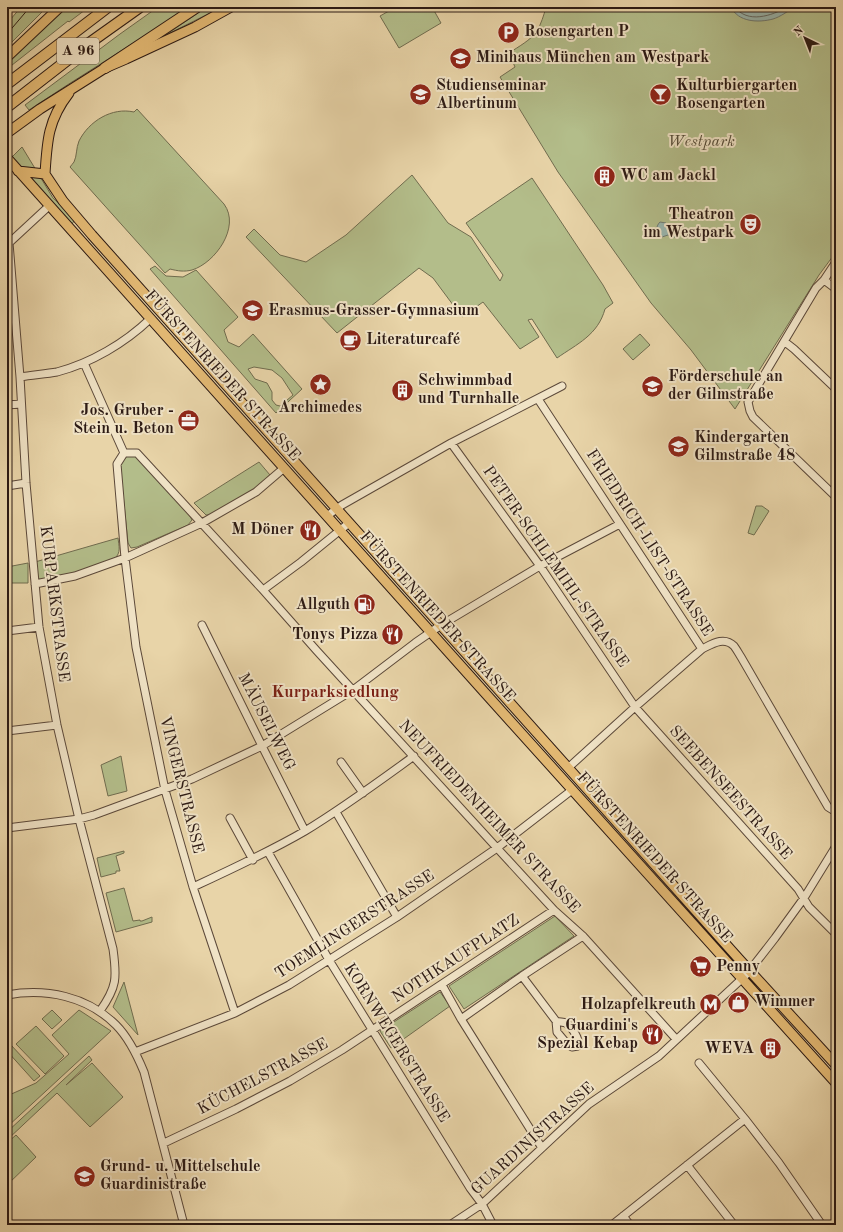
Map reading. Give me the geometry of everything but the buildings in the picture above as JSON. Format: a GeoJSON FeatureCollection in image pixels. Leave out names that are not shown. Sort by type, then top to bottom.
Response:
{"type":"FeatureCollection","features":[{"type":"Feature","properties":{"kind":"highway","name":"A 96"},"geometry":{"type":"LineString","coordinates":[[7,84],[108,7]]}},
{"type":"Feature","properties":{"kind":"highway","name":"A 96"},"geometry":{"type":"LineString","coordinates":[[7,107],[88,44],[140,7]]}},
{"type":"Feature","properties":{"kind":"highway"},"geometry":{"type":"LineString","coordinates":[[105,68],[196,7]]}},
{"type":"Feature","properties":{"kind":"main road"},"geometry":{"type":"LineString","coordinates":[[7,57],[60,7]]}},
{"type":"Feature","properties":{"kind":"main road"},"geometry":{"type":"LineString","coordinates":[[7,134],[40,109],[105,68],[195,27],[231,7]]}},
{"type":"Feature","properties":{"kind":"main road"},"geometry":{"type":"LineString","coordinates":[[18,170],[45,174],[50,128],[58,108],[71,89]]}},
{"type":"Feature","properties":{"kind":"main road","name":"FÜRSTENRIEDER STRASSE"},"geometry":{"type":"LineString","coordinates":[[7,158],[340,531],[436,629],[568,768],[836,1065]]}},
{"type":"Feature","properties":{"kind":"main road","name":"FÜRSTENRIEDER STRASSE"},"geometry":{"type":"LineString","coordinates":[[45,174],[63,201],[92,235],[349,523],[572,790],[836,1083]]}},
{"type":"Feature","properties":{"kind":"street","name":"KURPARKSTRASSE"},"geometry":{"type":"LineString","coordinates":[[49,206],[8,243],[20,377],[26,483],[39,627],[57,725],[79,819],[113,949],[116,968],[114,984],[109,999],[100,1011]]}},
{"type":"Feature","properties":{"kind":"street"},"geometry":{"type":"LineString","coordinates":[[836,262],[824,280],[816,288],[748,402],[750,412],[753,417],[836,497]]}},
{"type":"Feature","properties":{"kind":"street"},"geometry":{"type":"LineString","coordinates":[[824,280],[836,289]]}},
{"type":"Feature","properties":{"kind":"street"},"geometry":{"type":"LineString","coordinates":[[20,377],[57,372],[84,363],[117,345],[150,319]]}},
{"type":"Feature","properties":{"kind":"street"},"geometry":{"type":"LineString","coordinates":[[7,326],[15,325]]}},
{"type":"Feature","properties":{"kind":"street"},"geometry":{"type":"LineString","coordinates":[[785,342],[836,389]]}},
{"type":"Feature","properties":{"kind":"street"},"geometry":{"type":"LineString","coordinates":[[84,363],[124,453]]}},
{"type":"Feature","properties":{"kind":"street"},"geometry":{"type":"LineString","coordinates":[[327,516],[336,509],[451,443],[562,386]]}},
{"type":"Feature","properties":{"kind":"street","name":"FRIEDRICH-LIST-STRASSE"},"geometry":{"type":"LineString","coordinates":[[538,399],[702,650],[712,643],[720,641],[727,642],[733,645],[742,657],[828,806],[836,812]]}},
{"type":"Feature","properties":{"kind":"street"},"geometry":{"type":"LineString","coordinates":[[7,405],[21,404]]}},
{"type":"Feature","properties":{"kind":"street","name":"PETER-SCHLEMIHL-STRASSE"},"geometry":{"type":"LineString","coordinates":[[451,443],[540,566],[635,707]]}},
{"type":"Feature","properties":{"kind":"street","name":"NEUFRIEDENHEIMER STRASSE"},"geometry":{"type":"LineString","coordinates":[[124,453],[137,453],[496,848],[554,910],[583,936],[676,1039]]}},
{"type":"Feature","properties":{"kind":"street","name":"VINGERSTRASSE"},"geometry":{"type":"LineString","coordinates":[[124,453],[116,464],[125,558],[136,647],[164,790],[193,887],[235,1013]]}},
{"type":"Feature","properties":{"kind":"street"},"geometry":{"type":"LineString","coordinates":[[35,584],[75,576],[125,558],[202,523],[256,492],[284,468]]}},
{"type":"Feature","properties":{"kind":"street"},"geometry":{"type":"LineString","coordinates":[[7,486],[26,483]]}},
{"type":"Feature","properties":{"kind":"street"},"geometry":{"type":"LineString","coordinates":[[263,590],[301,562],[349,523]]}},
{"type":"Feature","properties":{"kind":"street"},"geometry":{"type":"LineString","coordinates":[[7,828],[79,819],[119,807],[192,779],[262,746],[354,690],[414,643],[436,629],[540,566],[620,524]]}},
{"type":"Feature","properties":{"kind":"street","name":"MÄUSELWEG"},"geometry":{"type":"LineString","coordinates":[[202,625],[305,831]]}},
{"type":"Feature","properties":{"kind":"street"},"geometry":{"type":"LineString","coordinates":[[7,631],[39,627]]}},
{"type":"Feature","properties":{"kind":"street"},"geometry":{"type":"LineString","coordinates":[[568,768],[635,707],[702,650]]}},
{"type":"Feature","properties":{"kind":"street","name":"SEEBENSEESTRASSE"},"geometry":{"type":"LineString","coordinates":[[635,707],[798,889],[809,907],[836,934]]}},
{"type":"Feature","properties":{"kind":"street"},"geometry":{"type":"LineString","coordinates":[[7,732],[57,725]]}},
{"type":"Feature","properties":{"kind":"street"},"geometry":{"type":"LineString","coordinates":[[193,887],[253,860],[305,831],[336,812],[414,756]]}},
{"type":"Feature","properties":{"kind":"street"},"geometry":{"type":"LineString","coordinates":[[342,762],[363,793]]}},
{"type":"Feature","properties":{"kind":"street","name":"TOEMLINGERSTRASSE"},"geometry":{"type":"LineString","coordinates":[[135,1052],[235,1013],[289,985],[397,917],[496,848],[572,790]]}},
{"type":"Feature","properties":{"kind":"street"},"geometry":{"type":"LineString","coordinates":[[336,812],[397,917]]}},
{"type":"Feature","properties":{"kind":"street"},"geometry":{"type":"LineString","coordinates":[[230,818],[253,860]]}},
{"type":"Feature","properties":{"kind":"street","name":"GUARDINISTRASSE"},"geometry":{"type":"LineString","coordinates":[[452,1224],[482,1204],[589,1104],[659,1056],[742,978],[775,938],[804,898],[836,846]]}},
{"type":"Feature","properties":{"kind":"street","name":"KORNWEGERSTRASSE"},"geometry":{"type":"LineString","coordinates":[[268,852],[329,960],[470,1188],[482,1204],[493,1225]]}},
{"type":"Feature","properties":{"kind":"street","name":"NOTHKAUFPLATZ"},"geometry":{"type":"LineString","coordinates":[[372,1030],[554,910]]}},
{"type":"Feature","properties":{"kind":"street"},"geometry":{"type":"LineString","coordinates":[[461,1019],[522,976],[583,936]]}},
{"type":"Feature","properties":{"kind":"street"},"geometry":{"type":"LineString","coordinates":[[522,976],[556,1021]]}},
{"type":"Feature","properties":{"kind":"street"},"geometry":{"type":"LineString","coordinates":[[442,985],[461,1019],[542,1148]]}},
{"type":"Feature","properties":{"kind":"street"},"geometry":{"type":"LineString","coordinates":[[7,995],[28,992],[65,996],[81,1001],[100,1011],[116,1025],[135,1052],[144,1072],[164,1143],[184,1225]]}},
{"type":"Feature","properties":{"kind":"street","name":"KÜCHELSTRASSE"},"geometry":{"type":"LineString","coordinates":[[164,1143],[236,1109],[290,1081],[372,1030]]}},
{"type":"Feature","properties":{"kind":"street"},"geometry":{"type":"LineString","coordinates":[[699,1064],[745,1119],[779,1163],[822,1225]]}},
{"type":"Feature","properties":{"kind":"street"},"geometry":{"type":"LineString","coordinates":[[612,1225],[745,1119]]}},
{"type":"Feature","properties":{"kind":"street"},"geometry":{"type":"LineString","coordinates":[[687,1165],[734,1225]]}},
{"type":"Feature","properties":{"kind":"street"},"geometry":{"type":"LineString","coordinates":[[623,1216],[630,1225]]}},
{"type":"Feature","properties":{"kind":"green space"},"geometry":{"type":"Polygon","coordinates":[[[21,7],[47,7],[7,47],[7,26],[21,7]]]}},
{"type":"Feature","properties":{"kind":"green space"},"geometry":{"type":"Polygon","coordinates":[[[65,7],[89,7],[69,22],[68,21],[7,69],[7,62],[65,7]]]}},
{"type":"Feature","properties":{"kind":"green space"},"geometry":{"type":"Polygon","coordinates":[[[158,7],[188,7],[29,110],[25,105],[120,34],[158,7]]]}},
{"type":"Feature","properties":{"kind":"green space"},"geometry":{"type":"Polygon","coordinates":[[[207,7],[222,7],[164,36],[207,7]]]}},
{"type":"Feature","properties":{"kind":"green space"},"geometry":{"type":"Polygon","coordinates":[[[396,7],[432,7],[441,23],[399,48],[380,16],[396,7]]]}},
{"type":"Feature","properties":{"kind":"green space","name":"Westpark"},"geometry":{"type":"Polygon","coordinates":[[[546,7],[836,7],[836,252],[819,275],[735,409],[691,350],[651,303],[558,172],[500,77],[515,67],[509,53],[524,43],[537,31],[546,7]]]}},
{"type":"Feature","properties":{"kind":"green space"},"geometry":{"type":"Polygon","coordinates":[[[137,109],[224,204],[228,213],[229,223],[223,243],[209,260],[192,270],[181,271],[170,269],[165,273],[70,167],[74,163],[79,141],[89,127],[102,117],[110,114],[126,111],[134,112],[137,109]]]}},
{"type":"Feature","properties":{"kind":"green space"},"geometry":{"type":"Polygon","coordinates":[[[22,147],[53,198],[66,210],[74,221],[72,224],[12,157],[22,147]]]}},
{"type":"Feature","properties":{"kind":"green space"},"geometry":{"type":"Polygon","coordinates":[[[412,175],[448,223],[471,237],[500,281],[503,275],[466,223],[532,178],[603,285],[613,303],[605,309],[602,318],[592,332],[586,338],[557,358],[532,319],[528,320],[539,337],[520,349],[483,302],[462,317],[433,278],[419,268],[337,333],[246,237],[254,229],[280,255],[306,262],[346,235],[412,175]]]}},
{"type":"Feature","properties":{"kind":"green space"},"geometry":{"type":"Polygon","coordinates":[[[155,266],[166,276],[183,277],[196,270],[238,317],[224,330],[228,342],[239,347],[253,334],[302,389],[276,413],[150,269],[155,266]],[[254,367],[248,369],[255,379],[267,383],[272,392],[272,400],[276,405],[280,406],[293,395],[282,378],[272,370],[254,367]]]}},
{"type":"Feature","properties":{"kind":"green space"},"geometry":{"type":"Polygon","coordinates":[[[640,334],[650,345],[633,360],[623,349],[640,334]]]}},
{"type":"Feature","properties":{"kind":"green space"},"geometry":{"type":"Polygon","coordinates":[[[127,456],[136,456],[190,516],[192,520],[188,525],[137,547],[131,548],[128,543],[120,465],[127,456]]]}},
{"type":"Feature","properties":{"kind":"green space"},"geometry":{"type":"Polygon","coordinates":[[[259,462],[270,475],[270,478],[254,490],[210,515],[206,515],[194,503],[259,462]]]}},
{"type":"Feature","properties":{"kind":"green space"},"geometry":{"type":"Polygon","coordinates":[[[756,506],[762,506],[769,511],[754,535],[748,533],[756,506]]]}},
{"type":"Feature","properties":{"kind":"green space"},"geometry":{"type":"Polygon","coordinates":[[[118,538],[119,552],[115,558],[75,573],[40,581],[37,579],[35,562],[118,538]]]}},
{"type":"Feature","properties":{"kind":"green space"},"geometry":{"type":"Polygon","coordinates":[[[28,563],[28,583],[7,583],[7,567],[28,563]]]}},
{"type":"Feature","properties":{"kind":"green space"},"geometry":{"type":"Polygon","coordinates":[[[121,756],[127,791],[108,796],[101,765],[121,756]]]}},
{"type":"Feature","properties":{"kind":"green space"},"geometry":{"type":"Polygon","coordinates":[[[124,851],[124,853],[116,856],[120,871],[116,871],[116,873],[101,877],[97,858],[124,851]]]}},
{"type":"Feature","properties":{"kind":"green space"},"geometry":{"type":"Polygon","coordinates":[[[124,888],[133,921],[142,921],[152,917],[152,922],[116,932],[106,893],[124,888]]]}},
{"type":"Feature","properties":{"kind":"green space"},"geometry":{"type":"Polygon","coordinates":[[[555,916],[574,936],[464,1009],[449,986],[555,916]]]}},
{"type":"Feature","properties":{"kind":"green space"},"geometry":{"type":"Polygon","coordinates":[[[124,982],[138,1035],[113,1007],[124,982]]]}},
{"type":"Feature","properties":{"kind":"green space"},"geometry":{"type":"Polygon","coordinates":[[[440,992],[450,1006],[391,1048],[380,1031],[440,992]]]}},
{"type":"Feature","properties":{"kind":"green space"},"geometry":{"type":"Polygon","coordinates":[[[52,1010],[62,1020],[52,1029],[42,1019],[52,1010]]]}},
{"type":"Feature","properties":{"kind":"green space"},"geometry":{"type":"Polygon","coordinates":[[[79,1010],[111,1031],[7,1127],[7,1096],[36,1083],[69,1054],[52,1035],[79,1010]]]}},
{"type":"Feature","properties":{"kind":"green space"},"geometry":{"type":"Polygon","coordinates":[[[36,1026],[64,1056],[45,1074],[16,1044],[36,1026]]]}},
{"type":"Feature","properties":{"kind":"green space"},"geometry":{"type":"Polygon","coordinates":[[[10,1044],[40,1076],[34,1081],[7,1051],[7,1047],[10,1044]]]}},
{"type":"Feature","properties":{"kind":"green space"},"geometry":{"type":"Polygon","coordinates":[[[89,1056],[92,1060],[66,1085],[92,1063],[123,1097],[90,1127],[57,1093],[7,1140],[7,1132],[89,1056]]]}},
{"type":"Feature","properties":{"kind":"green space"},"geometry":{"type":"Polygon","coordinates":[[[16,1135],[36,1157],[7,1185],[7,1143],[16,1135]]]}},
{"type":"Feature","properties":{"kind":"water"},"geometry":{"type":"Polygon","coordinates":[[[731,7],[795,7],[776,18],[755,21],[738,16],[731,7]]]}},
{"type":"Feature","properties":{"kind":"water"},"geometry":{"type":"Polygon","coordinates":[[[660,222],[666,223],[669,230],[677,232],[679,236],[677,238],[668,235],[662,237],[658,234],[657,230],[657,226],[660,222]]]}},
{"type":"Feature","properties":{"kind":"tram line"},"geometry":{"type":"LineString","coordinates":[[7,34],[30,7]]}},
{"type":"Feature","properties":{"kind":"place","name":"Rosengarten P"},"geometry":{"type":"Point","coordinates":[508,32]}},
{"type":"Feature","properties":{"kind":"place","name":"Minihaus München am Westpark"},"geometry":{"type":"Point","coordinates":[460,58]}},
{"type":"Feature","properties":{"kind":"place","name":"Studienseminar Albertinum"},"geometry":{"type":"Point","coordinates":[420,95]}},
{"type":"Feature","properties":{"kind":"place","name":"Kulturbiergarten Rosengarten"},"geometry":{"type":"Point","coordinates":[661,95]}},
{"type":"Feature","properties":{"kind":"place","name":"WC am Jackl"},"geometry":{"type":"Point","coordinates":[605,176]}},
{"type":"Feature","properties":{"kind":"place","name":"Theatron im Westpark"},"geometry":{"type":"Point","coordinates":[750,224]}},
{"type":"Feature","properties":{"kind":"place","name":"Erasmus-Grasser-Gymnasium"},"geometry":{"type":"Point","coordinates":[253,311]}},
{"type":"Feature","properties":{"kind":"place","name":"Literaturcafé"},"geometry":{"type":"Point","coordinates":[350,340]}},
{"type":"Feature","properties":{"kind":"place","name":"Archimedes"},"geometry":{"type":"Point","coordinates":[320,385]}},
{"type":"Feature","properties":{"kind":"place","name":"Förderschule an der Gilmstraße"},"geometry":{"type":"Point","coordinates":[652,386]}},
{"type":"Feature","properties":{"kind":"place","name":"Schwimmbad und Turnhalle"},"geometry":{"type":"Point","coordinates":[403,390]}},
{"type":"Feature","properties":{"kind":"place","name":"Jos. Gruber - Stein u. Beton"},"geometry":{"type":"Point","coordinates":[189,420]}},
{"type":"Feature","properties":{"kind":"place","name":"Kindergarten Gilmstraße 48"},"geometry":{"type":"Point","coordinates":[678,447]}},
{"type":"Feature","properties":{"kind":"place","name":"M Döner"},"geometry":{"type":"Point","coordinates":[310,530]}},
{"type":"Feature","properties":{"kind":"place","name":"Allguth"},"geometry":{"type":"Point","coordinates":[365,605]}},
{"type":"Feature","properties":{"kind":"place","name":"Tonys Pizza"},"geometry":{"type":"Point","coordinates":[393,635]}},
{"type":"Feature","properties":{"kind":"place","name":"Penny"},"geometry":{"type":"Point","coordinates":[701,967]}},
{"type":"Feature","properties":{"kind":"place","name":"Wimmer"},"geometry":{"type":"Point","coordinates":[739,1002]}},
{"type":"Feature","properties":{"kind":"place","name":"Holzapfelkreuth"},"geometry":{"type":"Point","coordinates":[711,1005]}},
{"type":"Feature","properties":{"kind":"place","name":"Guardini's Spezial Kebap"},"geometry":{"type":"Point","coordinates":[653,1035]}},
{"type":"Feature","properties":{"kind":"place","name":"WEVA"},"geometry":{"type":"Point","coordinates":[770,1049]}},
{"type":"Feature","properties":{"kind":"place","name":"Grund- u. Mittelschule Guardinistraße"},"geometry":{"type":"Point","coordinates":[84,1176]}},
{"type":"Feature","properties":{"kind":"district","name":"Kurparksiedlung"},"geometry":{"type":"Point","coordinates":[335,692]}}]}
